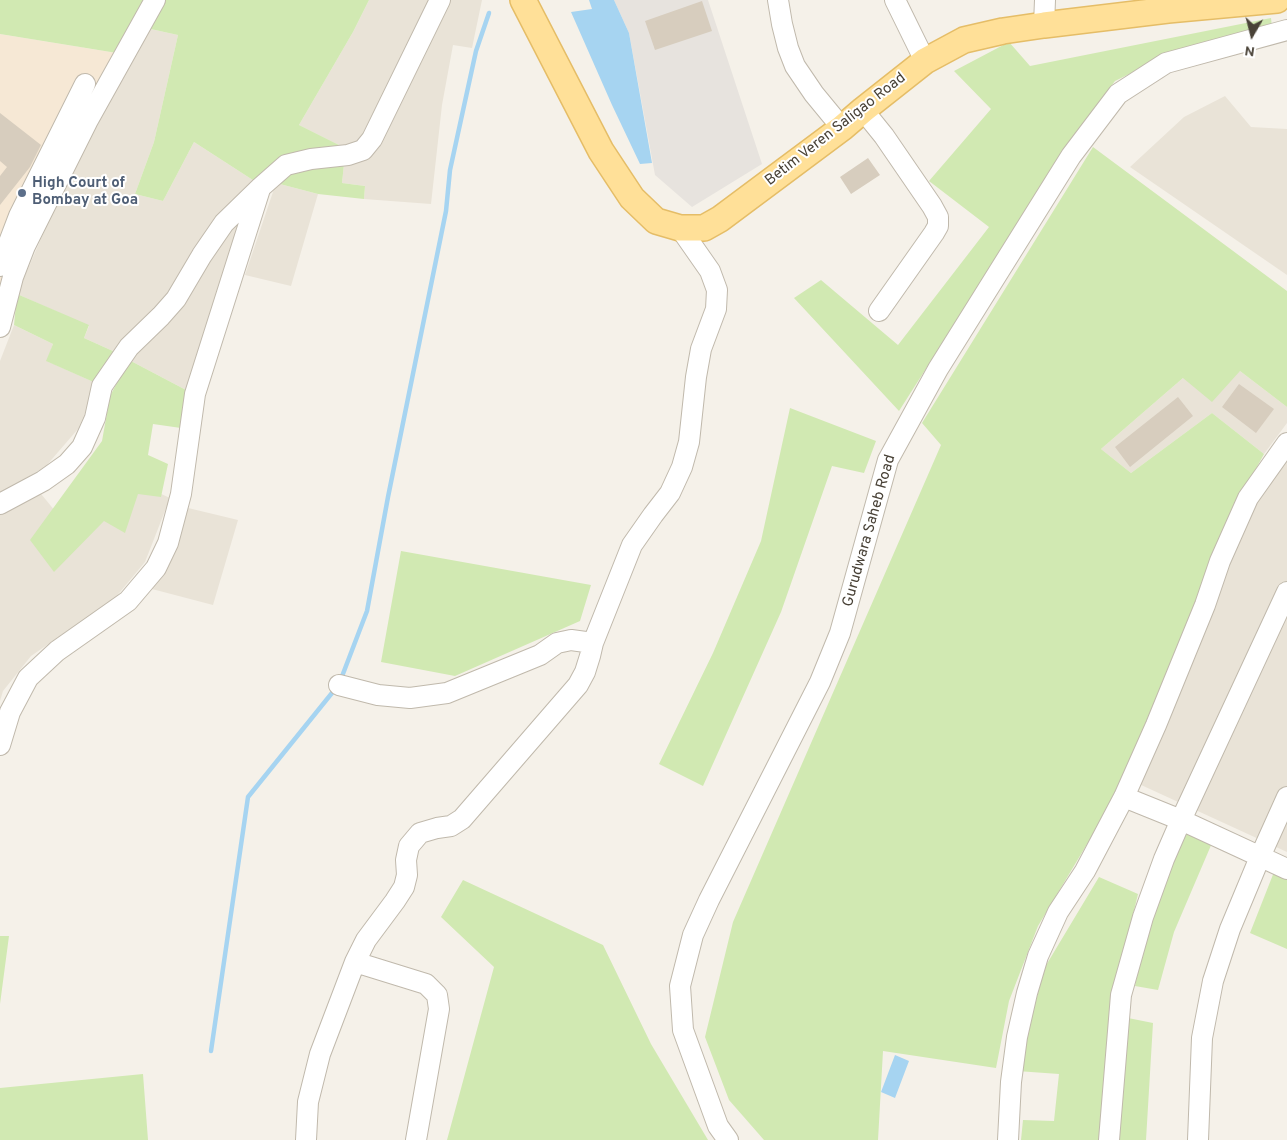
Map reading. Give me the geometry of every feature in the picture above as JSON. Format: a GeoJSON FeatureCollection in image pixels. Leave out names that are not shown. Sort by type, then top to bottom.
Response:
{"type":"FeatureCollection","features":[{"type":"Feature","properties":{"kind":"main road","name":"Betim Veren Saligao Road"},"geometry":{"type":"LineString","coordinates":[[523,0],[601,151],[632,198],[656,221],[680,228],[704,228],[720,219],[842,128],[925,61],[964,40],[1002,31],[1168,5],[1278,0]]}},
{"type":"Feature","properties":{"kind":"street"},"geometry":{"type":"LineString","coordinates":[[0,326],[13,277],[25,246],[87,122],[155,0]]}},
{"type":"Feature","properties":{"kind":"street"},"geometry":{"type":"LineString","coordinates":[[0,504],[43,481],[67,464],[82,447],[95,418],[102,386],[129,347],[176,299],[202,255],[224,223],[286,166],[311,159],[348,155],[363,150],[372,139],[440,0]]}},
{"type":"Feature","properties":{"kind":"street"},"geometry":{"type":"LineString","coordinates":[[778,0],[788,48],[795,66],[814,94],[842,128]]}},
{"type":"Feature","properties":{"kind":"street"},"geometry":{"type":"LineString","coordinates":[[895,0],[925,61]]}},
{"type":"Feature","properties":{"kind":"street"},"geometry":{"type":"LineString","coordinates":[[1044,0],[1044,25]]}},
{"type":"Feature","properties":{"kind":"street","name":"Gurudwara Saheb Road"},"geometry":{"type":"LineString","coordinates":[[728,1140],[718,1126],[683,1030],[680,986],[693,935],[820,682],[840,634],[888,460],[938,369],[1071,156],[1118,94],[1166,63],[1287,30]]}},
{"type":"Feature","properties":{"kind":"street"},"geometry":{"type":"LineString","coordinates":[[0,266],[20,216],[85,84]]}},
{"type":"Feature","properties":{"kind":"street"},"geometry":{"type":"LineString","coordinates":[[863,110],[884,136],[938,217],[938,226],[934,233],[878,311]]}},
{"type":"Feature","properties":{"kind":"street"},"geometry":{"type":"LineString","coordinates":[[0,745],[10,712],[28,678],[57,651],[128,601],[156,568],[168,543],[181,494],[195,394],[261,187]]}},
{"type":"Feature","properties":{"kind":"street"},"geometry":{"type":"LineString","coordinates":[[306,1140],[308,1102],[320,1054],[355,962],[366,940],[404,887],[407,875],[406,860],[409,846],[420,833],[451,826],[462,819],[578,685],[585,672],[593,643],[632,545],[652,515],[670,493],[682,467],[689,442],[701,349],[716,309],[717,290],[710,271],[680,228]]}},
{"type":"Feature","properties":{"kind":"street"},"geometry":{"type":"LineString","coordinates":[[1008,1140],[1011,1082],[1016,1038],[1038,956],[1058,912],[1085,871],[1124,797],[1156,725],[1220,561],[1248,498],[1287,443]]}},
{"type":"Feature","properties":{"kind":"street"},"geometry":{"type":"LineString","coordinates":[[1109,1140],[1121,995],[1143,917],[1164,859],[1181,820],[1287,592]]}},
{"type":"Feature","properties":{"kind":"street"},"geometry":{"type":"LineString","coordinates":[[339,684],[378,695],[410,698],[447,693],[540,655],[557,643],[571,640],[593,643]]}},
{"type":"Feature","properties":{"kind":"street"},"geometry":{"type":"LineString","coordinates":[[1124,797],[1181,820],[1287,868]]}},
{"type":"Feature","properties":{"kind":"street"},"geometry":{"type":"LineString","coordinates":[[1198,1140],[1202,1038],[1213,982],[1230,929],[1287,797]]}},
{"type":"Feature","properties":{"kind":"street"},"geometry":{"type":"LineString","coordinates":[[355,962],[426,984],[437,996],[439,1008],[416,1140]]}},
{"type":"Feature","properties":{"kind":"shaded area"},"geometry":{"type":"Polygon","coordinates":[[[369,0],[435,0],[368,134],[349,150],[299,125],[353,32],[369,0]]]}},
{"type":"Feature","properties":{"kind":"shaded area"},"geometry":{"type":"Polygon","coordinates":[[[446,0],[482,0],[472,48],[453,45],[442,105],[431,204],[364,199],[365,186],[342,183],[344,164],[369,158],[379,148],[446,0]]]}},
{"type":"Feature","properties":{"kind":"shaded area"},"geometry":{"type":"Polygon","coordinates":[[[614,0],[708,0],[762,164],[692,207],[655,175],[629,33],[614,0]]]}},
{"type":"Feature","properties":{"kind":"shaded area"},"geometry":{"type":"Polygon","coordinates":[[[146,28],[178,35],[154,142],[135,194],[163,201],[194,142],[259,184],[171,294],[115,352],[84,338],[89,326],[17,294],[80,149],[146,28]]]}},
{"type":"Feature","properties":{"kind":"shaded area","name":"High Court of Bombay at Goa"},"geometry":{"type":"Polygon","coordinates":[[[0,34],[117,53],[0,291],[0,34]]]}},
{"type":"Feature","properties":{"kind":"shaded area"},"geometry":{"type":"Polygon","coordinates":[[[1225,96],[1251,127],[1287,129],[1287,275],[1130,167],[1184,117],[1225,96]]]}},
{"type":"Feature","properties":{"kind":"shaded area"},"geometry":{"type":"Polygon","coordinates":[[[276,183],[318,194],[291,286],[245,275],[276,183]]]}},
{"type":"Feature","properties":{"kind":"shaded area"},"geometry":{"type":"Polygon","coordinates":[[[249,200],[205,347],[186,390],[129,360],[142,343],[181,309],[222,235],[249,200]]]}},
{"type":"Feature","properties":{"kind":"shaded area"},"geometry":{"type":"Polygon","coordinates":[[[14,325],[53,344],[47,361],[98,384],[78,429],[46,466],[0,494],[0,361],[14,325]]]}},
{"type":"Feature","properties":{"kind":"shaded area"},"geometry":{"type":"Polygon","coordinates":[[[1240,371],[1287,407],[1287,423],[1264,454],[1212,413],[1131,473],[1101,449],[1183,378],[1240,371]]]}},
{"type":"Feature","properties":{"kind":"shaded area"},"geometry":{"type":"Polygon","coordinates":[[[1287,457],[1287,852],[1139,784],[1252,511],[1287,457]]]}},
{"type":"Feature","properties":{"kind":"shaded area"},"geometry":{"type":"Polygon","coordinates":[[[135,482],[170,498],[145,562],[115,598],[31,656],[3,691],[0,701],[0,509],[37,489],[69,528],[135,482]]]}},
{"type":"Feature","properties":{"kind":"shaded area"},"geometry":{"type":"Polygon","coordinates":[[[184,507],[238,520],[213,605],[152,589],[172,552],[184,507]]]}},
{"type":"Feature","properties":{"kind":"green space"},"geometry":{"type":"Polygon","coordinates":[[[0,0],[146,0],[117,53],[0,34],[0,0]]]}},
{"type":"Feature","properties":{"kind":"green space"},"geometry":{"type":"Polygon","coordinates":[[[160,0],[369,0],[353,32],[299,125],[349,150],[302,151],[283,157],[259,184],[194,142],[163,201],[135,194],[154,142],[178,35],[146,28],[160,0]]]}},
{"type":"Feature","properties":{"kind":"green space"},"geometry":{"type":"Polygon","coordinates":[[[1271,18],[1272,27],[1180,49],[1115,81],[1078,130],[899,411],[794,298],[821,280],[898,345],[989,227],[929,181],[991,109],[954,71],[1009,42],[1030,66],[1271,18]]]}},
{"type":"Feature","properties":{"kind":"green space"},"geometry":{"type":"Polygon","coordinates":[[[1093,147],[1287,291],[1287,407],[1240,371],[1212,402],[1183,378],[1101,449],[1131,473],[1212,413],[1264,454],[1224,527],[1202,587],[1114,799],[1038,926],[1009,1001],[996,1068],[883,1051],[878,1140],[764,1140],[729,1100],[705,1037],[733,922],[941,445],[922,423],[1093,147]]]}},
{"type":"Feature","properties":{"kind":"green space"},"geometry":{"type":"Polygon","coordinates":[[[344,164],[342,183],[365,186],[364,199],[318,194],[276,183],[307,166],[344,164]]]}},
{"type":"Feature","properties":{"kind":"green space"},"geometry":{"type":"Polygon","coordinates":[[[17,294],[89,325],[84,338],[115,352],[98,384],[46,361],[53,344],[14,325],[17,294]]]}},
{"type":"Feature","properties":{"kind":"green space"},"geometry":{"type":"Polygon","coordinates":[[[129,360],[186,390],[181,428],[153,424],[148,455],[168,464],[161,497],[138,494],[125,533],[104,521],[54,572],[30,540],[102,441],[110,396],[129,360]]]}},
{"type":"Feature","properties":{"kind":"green space"},"geometry":{"type":"Polygon","coordinates":[[[790,408],[876,441],[864,473],[832,466],[781,612],[703,786],[659,764],[713,653],[761,541],[790,408]]]}},
{"type":"Feature","properties":{"kind":"green space"},"geometry":{"type":"Polygon","coordinates":[[[401,551],[591,585],[580,621],[455,676],[381,662],[401,551]]]}},
{"type":"Feature","properties":{"kind":"green space"},"geometry":{"type":"Polygon","coordinates":[[[1185,832],[1212,843],[1174,932],[1158,990],[1135,986],[1149,923],[1185,832]]]}},
{"type":"Feature","properties":{"kind":"green space"},"geometry":{"type":"Polygon","coordinates":[[[1274,872],[1287,878],[1287,949],[1250,933],[1274,872]]]}},
{"type":"Feature","properties":{"kind":"green space"},"geometry":{"type":"Polygon","coordinates":[[[1099,877],[1138,894],[1113,998],[1101,1140],[1021,1140],[1023,1120],[1054,1121],[1059,1074],[1017,1071],[1045,967],[1099,877]]]}},
{"type":"Feature","properties":{"kind":"green space"},"geometry":{"type":"Polygon","coordinates":[[[463,880],[603,945],[651,1044],[708,1140],[447,1140],[494,967],[441,917],[463,880]]]}},
{"type":"Feature","properties":{"kind":"green space"},"geometry":{"type":"Polygon","coordinates":[[[0,936],[9,936],[0,1004],[0,936]]]}},
{"type":"Feature","properties":{"kind":"green space"},"geometry":{"type":"Polygon","coordinates":[[[1128,1018],[1153,1023],[1146,1140],[1119,1140],[1128,1018]]]}},
{"type":"Feature","properties":{"kind":"green space"},"geometry":{"type":"Polygon","coordinates":[[[143,1074],[148,1140],[0,1140],[0,1088],[143,1074]]]}},
{"type":"Feature","properties":{"kind":"water"},"geometry":{"type":"Polygon","coordinates":[[[589,0],[614,0],[629,33],[652,163],[640,164],[571,12],[592,9],[589,0]]]}},
{"type":"Feature","properties":{"kind":"water"},"geometry":{"type":"Polygon","coordinates":[[[895,1055],[909,1061],[895,1098],[881,1092],[895,1055]]]}},
{"type":"Feature","properties":{"kind":"building"},"geometry":{"type":"Polygon","coordinates":[[[702,1],[712,31],[655,50],[645,21],[702,1]]]}},
{"type":"Feature","properties":{"kind":"building"},"geometry":{"type":"Polygon","coordinates":[[[0,113],[41,145],[30,167],[0,205],[0,176],[7,167],[0,161],[0,113]]]}},
{"type":"Feature","properties":{"kind":"building"},"geometry":{"type":"Polygon","coordinates":[[[868,158],[880,175],[851,194],[840,177],[868,158]]]}},
{"type":"Feature","properties":{"kind":"building"},"geometry":{"type":"Polygon","coordinates":[[[1239,384],[1274,409],[1256,433],[1222,407],[1239,384]]]}},
{"type":"Feature","properties":{"kind":"building"},"geometry":{"type":"Polygon","coordinates":[[[1178,397],[1193,416],[1130,467],[1115,447],[1178,397]]]}},
{"type":"Feature","properties":{"kind":"waterway"},"geometry":{"type":"LineString","coordinates":[[341,679],[367,611],[446,211],[450,170],[476,51],[489,13]]}},
{"type":"Feature","properties":{"kind":"waterway"},"geometry":{"type":"LineString","coordinates":[[211,1051],[248,797],[336,688]]}},
{"type":"Feature","properties":{"kind":"place","name":"High Court of Bombay at Goa"},"geometry":{"type":"Point","coordinates":[22,193]}}]}
